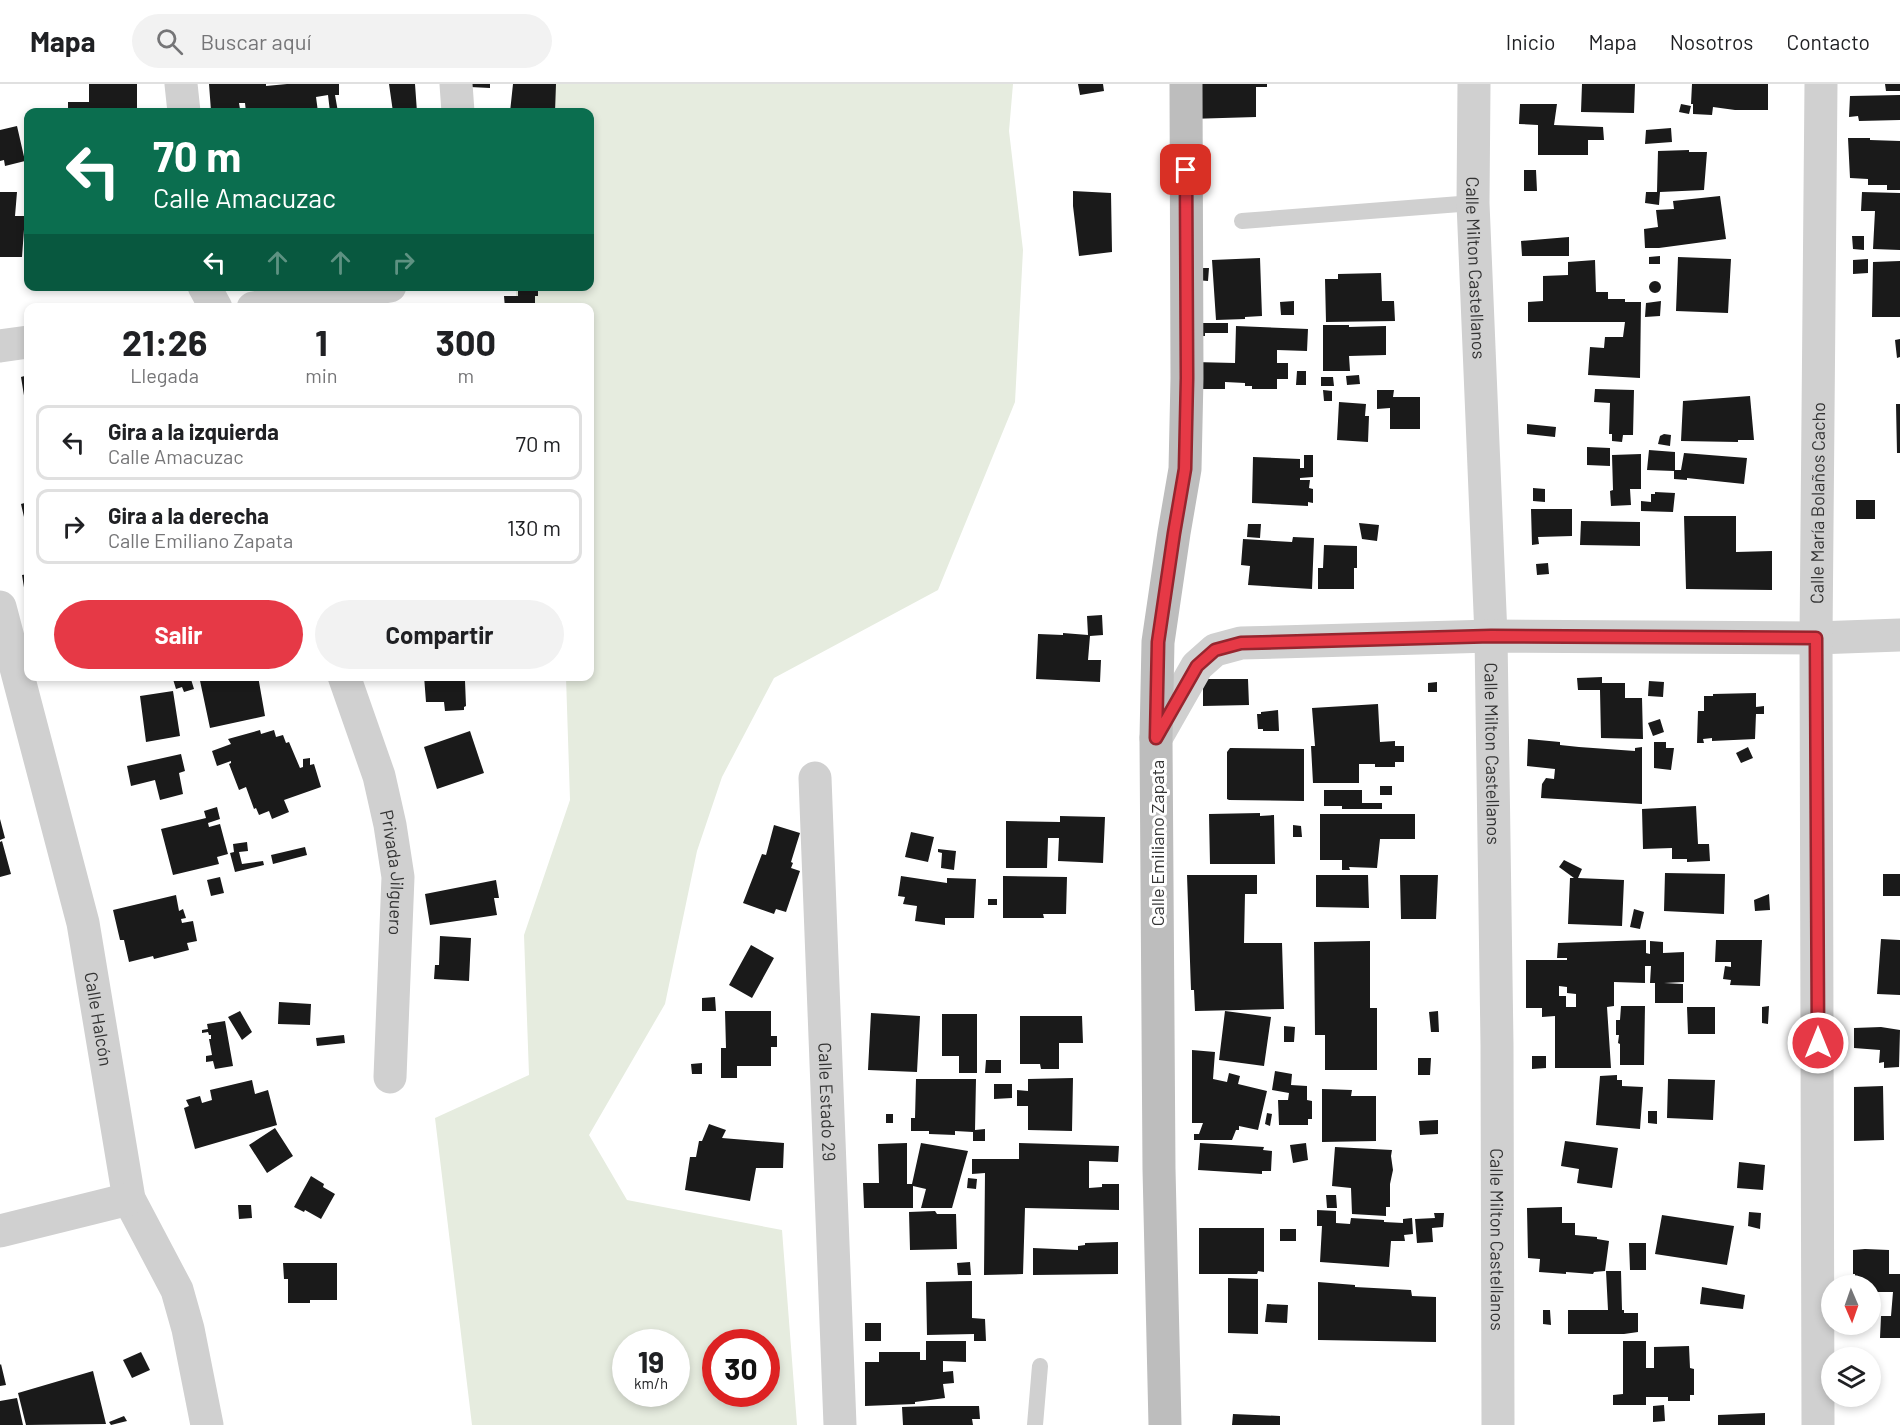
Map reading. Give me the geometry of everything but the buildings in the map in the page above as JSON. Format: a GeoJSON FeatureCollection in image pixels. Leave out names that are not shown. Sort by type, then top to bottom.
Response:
{"type":"FeatureCollection","features":[{"type":"Feature","properties":{"kind":"street"},"geometry":{"type":"LineString","coordinates":[[181,84],[184,108]]}},
{"type":"Feature","properties":{"kind":"street"},"geometry":{"type":"LineString","coordinates":[[456,84],[458,108]]}},
{"type":"Feature","properties":{"kind":"street","name":"Calle Emiliano Zapata"},"geometry":{"type":"LineString","coordinates":[[1165,1425],[1159,1169],[1156,738],[1158,642],[1185,469],[1186,84]]}},
{"type":"Feature","properties":{"kind":"street","name":"Calle Milton Castellanos"},"geometry":{"type":"LineString","coordinates":[[1474,84],[1473,203],[1491,636],[1497,1045],[1498,1425]]}},
{"type":"Feature","properties":{"kind":"street","name":"Calle María Bolaños Cacho"},"geometry":{"type":"LineString","coordinates":[[1818,1425],[1816,638],[1821,84]]}},
{"type":"Feature","properties":{"kind":"street"},"geometry":{"type":"LineString","coordinates":[[284,303],[359,291]]}},
{"type":"Feature","properties":{"kind":"street"},"geometry":{"type":"LineString","coordinates":[[0,346],[24,343]]}},
{"type":"Feature","properties":{"kind":"street","name":"Calle Halcón"},"geometry":{"type":"LineString","coordinates":[[0,607],[83,923],[129,1199],[177,1290],[188,1329],[207,1425]]}},
{"type":"Feature","properties":{"kind":"street"},"geometry":{"type":"LineString","coordinates":[[1156,738],[1197,666],[1215,650],[1241,643],[1491,636],[1816,638],[1900,635]]}},
{"type":"Feature","properties":{"kind":"street","name":"Privada Jilguero"},"geometry":{"type":"LineString","coordinates":[[346,681],[379,776],[398,877],[390,1077]]}},
{"type":"Feature","properties":{"kind":"street","name":"Calle Estado 29"},"geometry":{"type":"LineString","coordinates":[[815,778],[840,1425]]}},
{"type":"Feature","properties":{"kind":"street"},"geometry":{"type":"LineString","coordinates":[[0,1231],[129,1199]]}},
{"type":"Feature","properties":{"kind":"lane"},"geometry":{"type":"LineString","coordinates":[[1242,220],[1473,203]]}},
{"type":"Feature","properties":{"kind":"lane"},"geometry":{"type":"LineString","coordinates":[[1035,1425],[1040,1366]]}},
{"type":"Feature","properties":{"kind":"shaded area"},"geometry":{"type":"Polygon","coordinates":[[[547,84],[1013,84],[1009,131],[1023,250],[1015,402],[938,590],[774,678],[722,777],[697,851],[665,1004],[589,1135],[627,1200],[782,1230],[797,1425],[472,1425],[435,1118],[529,1075],[524,935],[570,800],[566,681],[594,681],[594,303],[516,303],[516,291],[594,291],[594,108],[536,108],[547,84]]]}},
{"type":"Feature","properties":{"kind":"route"},"geometry":{"type":"LineString","coordinates":[[1186,170],[1185,469],[1158,642],[1156,738],[1197,666],[1215,650],[1241,643],[1491,636],[1816,638],[1818,1043]]}}]}
